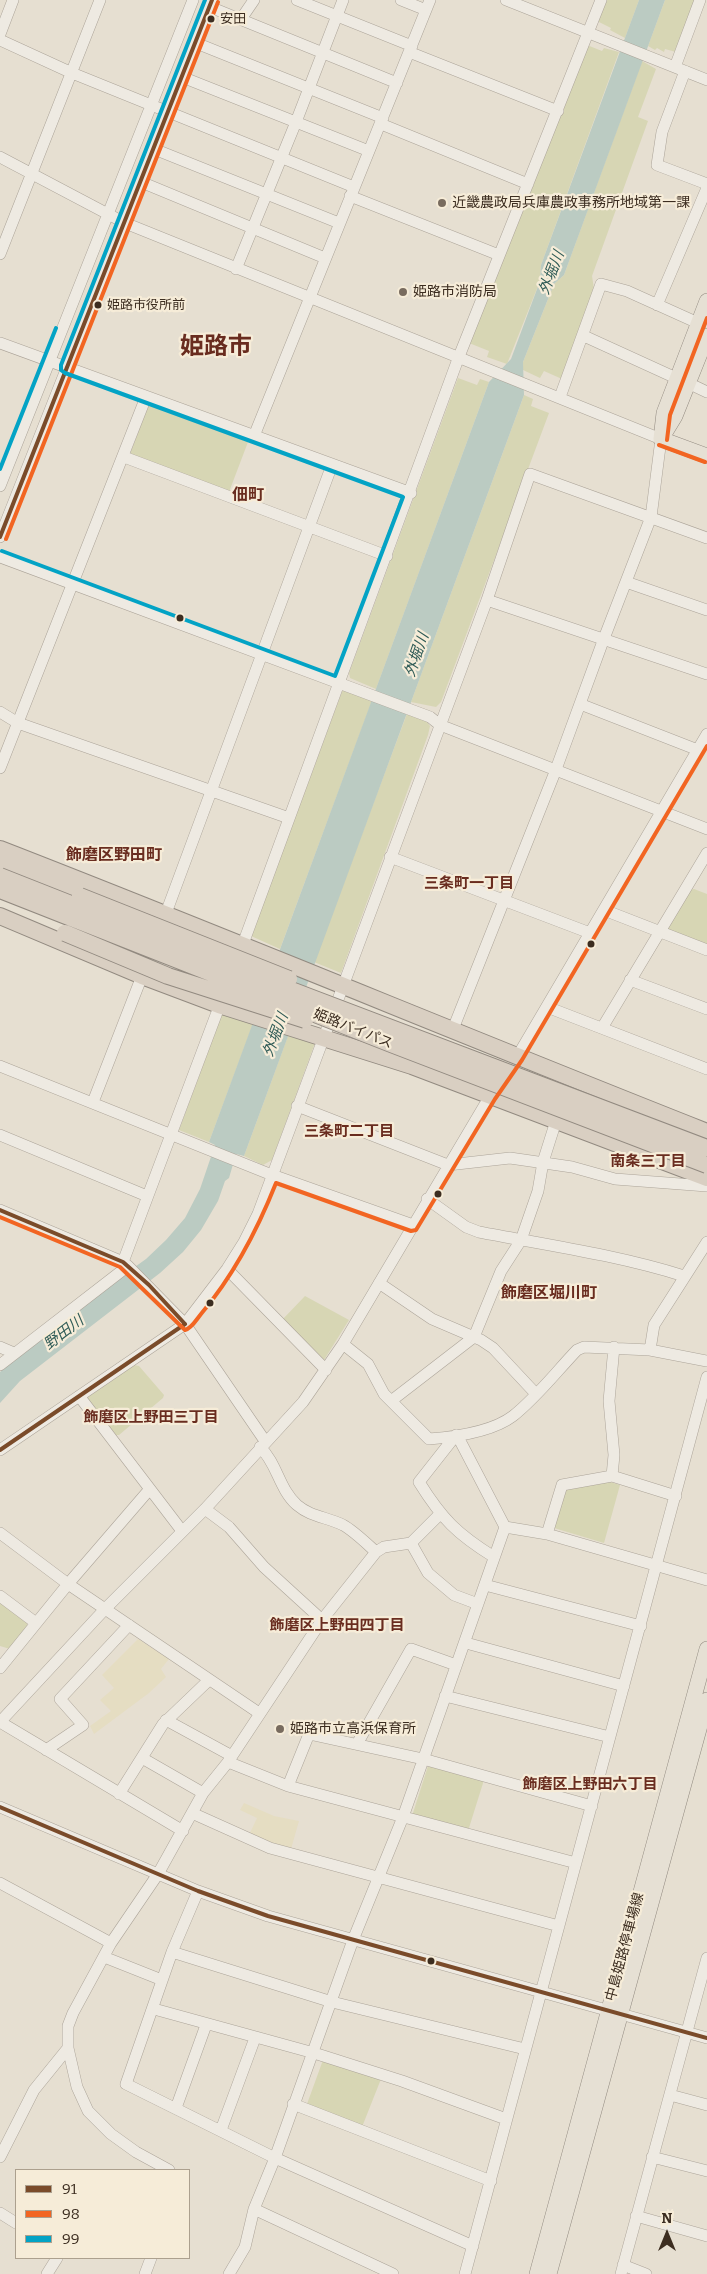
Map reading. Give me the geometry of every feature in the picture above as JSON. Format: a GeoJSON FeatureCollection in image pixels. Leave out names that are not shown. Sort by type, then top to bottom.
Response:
{"type":"FeatureCollection","features":[{"type":"Feature","properties":{"kind":"highway"},"geometry":{"type":"LineString","coordinates":[[0,850],[166,913],[243,946],[453,1029],[517,1057],[707,1132]]}},
{"type":"Feature","properties":{"kind":"highway"},"geometry":{"type":"LineString","coordinates":[[0,865],[258,965],[326,995],[344,1011]]}},
{"type":"Feature","properties":{"kind":"highway","name":"姫路バイパス"},"geometry":{"type":"LineString","coordinates":[[0,876],[344,1011],[707,1148]]}},
{"type":"Feature","properties":{"kind":"highway","name":"姫路バイパス"},"geometry":{"type":"LineString","coordinates":[[0,890],[391,1044],[707,1165]]}},
{"type":"Feature","properties":{"kind":"highway"},"geometry":{"type":"LineString","coordinates":[[1,916],[65,933],[168,976],[267,1009],[391,1044]]}},
{"type":"Feature","properties":{"kind":"highway"},"geometry":{"type":"LineString","coordinates":[[1,916],[142,976],[225,1006],[412,1066],[707,1178]]}},
{"type":"Feature","properties":{"kind":"main road"},"geometry":{"type":"LineString","coordinates":[[682,380],[698,323],[707,302]]}},
{"type":"Feature","properties":{"kind":"main road"},"geometry":{"type":"LineString","coordinates":[[707,336],[664,413],[661,439],[707,456]]}},
{"type":"Feature","properties":{"kind":"main road","name":"中島姫路停車場線"},"geometry":{"type":"LineString","coordinates":[[549,2274],[707,1649]]}},
{"type":"Feature","properties":{"kind":"main road","name":"中島姫路停車場線"},"geometry":{"type":"LineString","coordinates":[[537,2274],[707,1700]]}},
{"type":"Feature","properties":{"kind":"street"},"geometry":{"type":"LineString","coordinates":[[0,34],[13,0]]}},
{"type":"Feature","properties":{"kind":"street"},"geometry":{"type":"LineString","coordinates":[[0,254],[100,0]]}},
{"type":"Feature","properties":{"kind":"street"},"geometry":{"type":"LineString","coordinates":[[0,486],[193,0]]}},
{"type":"Feature","properties":{"kind":"street"},"geometry":{"type":"LineString","coordinates":[[241,19],[254,0]]}},
{"type":"Feature","properties":{"kind":"street"},"geometry":{"type":"LineString","coordinates":[[297,0],[558,111]]}},
{"type":"Feature","properties":{"kind":"street"},"geometry":{"type":"LineString","coordinates":[[236,269],[343,0]]}},
{"type":"Feature","properties":{"kind":"street"},"geometry":{"type":"LineString","coordinates":[[254,436],[428,5],[401,0]]}},
{"type":"Feature","properties":{"kind":"street"},"geometry":{"type":"LineString","coordinates":[[506,0],[707,80]]}},
{"type":"Feature","properties":{"kind":"street"},"geometry":{"type":"LineString","coordinates":[[0,1365],[126,1264],[147,1196],[225,1006],[243,946],[289,818],[411,493],[458,359],[590,33],[601,0]]}},
{"type":"Feature","properties":{"kind":"street"},"geometry":{"type":"LineString","coordinates":[[700,0],[662,132],[657,165],[707,184]]}},
{"type":"Feature","properties":{"kind":"street"},"geometry":{"type":"LineString","coordinates":[[0,537],[211,3],[241,19],[397,83]]}},
{"type":"Feature","properties":{"kind":"street"},"geometry":{"type":"LineString","coordinates":[[0,40],[72,73],[280,159],[499,255]]}},
{"type":"Feature","properties":{"kind":"street"},"geometry":{"type":"LineString","coordinates":[[196,43],[310,87],[382,121],[528,184]]}},
{"type":"Feature","properties":{"kind":"street"},"geometry":{"type":"LineString","coordinates":[[182,77],[369,151]]}},
{"type":"Feature","properties":{"kind":"street"},"geometry":{"type":"LineString","coordinates":[[154,149],[339,223]]}},
{"type":"Feature","properties":{"kind":"street"},"geometry":{"type":"LineString","coordinates":[[0,158],[107,216],[308,299],[476,366],[535,387],[661,439],[652,517],[603,641],[555,772],[453,1029]]}},
{"type":"Feature","properties":{"kind":"street"},"geometry":{"type":"LineString","coordinates":[[141,182],[325,258]]}},
{"type":"Feature","properties":{"kind":"street"},"geometry":{"type":"LineString","coordinates":[[657,304],[707,188]]}},
{"type":"Feature","properties":{"kind":"street"},"geometry":{"type":"LineString","coordinates":[[560,397],[584,336],[601,284],[627,291],[698,323]]}},
{"type":"Feature","properties":{"kind":"street"},"geometry":{"type":"LineString","coordinates":[[584,336],[707,392]]}},
{"type":"Feature","properties":{"kind":"street"},"geometry":{"type":"LineString","coordinates":[[0,343],[411,493]]}},
{"type":"Feature","properties":{"kind":"street"},"geometry":{"type":"LineString","coordinates":[[0,768],[124,458],[146,397]]}},
{"type":"Feature","properties":{"kind":"street"},"geometry":{"type":"LineString","coordinates":[[124,458],[387,556]]}},
{"type":"Feature","properties":{"kind":"street"},"geometry":{"type":"LineString","coordinates":[[166,913],[332,465]]}},
{"type":"Feature","properties":{"kind":"street"},"geometry":{"type":"LineString","coordinates":[[0,1450],[185,1324],[227,1270],[244,1242],[258,1214],[297,1106],[316,1035],[343,985],[486,600],[530,474],[707,538]]}},
{"type":"Feature","properties":{"kind":"street"},"geometry":{"type":"LineString","coordinates":[[0,557],[339,684],[355,688],[430,717],[440,725],[555,772],[707,829]]}},
{"type":"Feature","properties":{"kind":"street"},"geometry":{"type":"LineString","coordinates":[[626,582],[707,610]]}},
{"type":"Feature","properties":{"kind":"street"},"geometry":{"type":"LineString","coordinates":[[486,600],[603,641],[707,674]]}},
{"type":"Feature","properties":{"kind":"street"},"geometry":{"type":"LineString","coordinates":[[580,704],[698,750]]}},
{"type":"Feature","properties":{"kind":"street"},"geometry":{"type":"LineString","coordinates":[[0,712],[18,722],[289,818]]}},
{"type":"Feature","properties":{"kind":"street"},"geometry":{"type":"LineString","coordinates":[[517,1057],[707,734]]}},
{"type":"Feature","properties":{"kind":"street"},"geometry":{"type":"LineString","coordinates":[[602,1028],[707,853]]}},
{"type":"Feature","properties":{"kind":"street"},"geometry":{"type":"LineString","coordinates":[[390,857],[590,933]]}},
{"type":"Feature","properties":{"kind":"street"},"geometry":{"type":"LineString","coordinates":[[604,910],[707,950]]}},
{"type":"Feature","properties":{"kind":"street"},"geometry":{"type":"LineString","coordinates":[[93,1102],[142,976]]}},
{"type":"Feature","properties":{"kind":"street"},"geometry":{"type":"LineString","coordinates":[[630,980],[707,1009]]}},
{"type":"Feature","properties":{"kind":"street"},"geometry":{"type":"LineString","coordinates":[[547,1007],[707,1068]]}},
{"type":"Feature","properties":{"kind":"street"},"geometry":{"type":"LineString","coordinates":[[0,1066],[272,1175],[412,1225]]}},
{"type":"Feature","properties":{"kind":"street"},"geometry":{"type":"LineString","coordinates":[[183,1831],[0,1722],[105,1609],[205,1509],[262,1444],[303,1402],[343,1344],[490,1096]]}},
{"type":"Feature","properties":{"kind":"street"},"geometry":{"type":"LineString","coordinates":[[297,1106],[448,1165],[510,1158],[543,1162],[615,1179],[707,1186]]}},
{"type":"Feature","properties":{"kind":"street"},"geometry":{"type":"LineString","coordinates":[[391,1401],[474,1337],[500,1271],[520,1240],[538,1191],[543,1162],[556,1121]]}},
{"type":"Feature","properties":{"kind":"street"},"geometry":{"type":"LineString","coordinates":[[0,1135],[147,1196]]}},
{"type":"Feature","properties":{"kind":"street"},"geometry":{"type":"LineString","coordinates":[[427,1200],[466,1227],[520,1240],[651,1266],[684,1276]]}},
{"type":"Feature","properties":{"kind":"street"},"geometry":{"type":"LineString","coordinates":[[0,1210],[126,1264],[149,1285],[185,1324],[270,1456],[278,1478],[296,1504],[310,1514],[343,1525],[376,1552]]}},
{"type":"Feature","properties":{"kind":"street"},"geometry":{"type":"LineString","coordinates":[[650,1350],[654,1325],[707,1242]]}},
{"type":"Feature","properties":{"kind":"street"},"geometry":{"type":"LineString","coordinates":[[227,1270],[326,1370]]}},
{"type":"Feature","properties":{"kind":"street"},"geometry":{"type":"LineString","coordinates":[[379,1284],[432,1319],[474,1337],[493,1348],[536,1394]]}},
{"type":"Feature","properties":{"kind":"street"},"geometry":{"type":"LineString","coordinates":[[343,1344],[368,1364],[384,1394],[429,1439],[456,1435],[498,1424],[512,1417],[577,1350],[584,1348],[650,1350],[707,1361]]}},
{"type":"Feature","properties":{"kind":"street"},"geometry":{"type":"LineString","coordinates":[[0,1347],[14,1353]]}},
{"type":"Feature","properties":{"kind":"street"},"geometry":{"type":"LineString","coordinates":[[612,1476],[614,1454],[609,1402],[614,1348]]}},
{"type":"Feature","properties":{"kind":"street"},"geometry":{"type":"LineString","coordinates":[[465,2274],[658,1565],[707,1377]]}},
{"type":"Feature","properties":{"kind":"street"},"geometry":{"type":"LineString","coordinates":[[79,1396],[182,1531]]}},
{"type":"Feature","properties":{"kind":"street"},"geometry":{"type":"LineString","coordinates":[[456,1435],[419,1482],[440,1514],[465,1540],[494,1557]]}},
{"type":"Feature","properties":{"kind":"street"},"geometry":{"type":"LineString","coordinates":[[229,2274],[245,2247],[254,2209],[314,2053],[353,1940],[402,1817],[466,1643],[505,1527],[456,1435]]}},
{"type":"Feature","properties":{"kind":"street"},"geometry":{"type":"LineString","coordinates":[[547,1534],[562,1485],[612,1476],[676,1496]]}},
{"type":"Feature","properties":{"kind":"street"},"geometry":{"type":"LineString","coordinates":[[0,1668],[36,1622],[149,1490]]}},
{"type":"Feature","properties":{"kind":"street"},"geometry":{"type":"LineString","coordinates":[[205,1509],[229,1527],[264,1567],[322,1620]]}},
{"type":"Feature","properties":{"kind":"street"},"geometry":{"type":"LineString","coordinates":[[166,2169],[136,2152],[110,2134],[88,2111],[77,2087],[68,2048],[68,2026],[73,2013],[111,1943],[158,1874],[203,1794],[230,1759],[322,1620],[376,1552],[384,1547],[411,1544],[440,1514]]}},
{"type":"Feature","properties":{"kind":"street"},"geometry":{"type":"LineString","coordinates":[[505,1527],[547,1534],[707,1580]]}},
{"type":"Feature","properties":{"kind":"street"},"geometry":{"type":"LineString","coordinates":[[0,1533],[68,1584],[260,1713]]}},
{"type":"Feature","properties":{"kind":"street"},"geometry":{"type":"LineString","coordinates":[[411,1544],[428,1573],[454,1595],[478,1604]]}},
{"type":"Feature","properties":{"kind":"street"},"geometry":{"type":"LineString","coordinates":[[485,1585],[641,1626]]}},
{"type":"Feature","properties":{"kind":"street"},"geometry":{"type":"LineString","coordinates":[[0,1596],[36,1622]]}},
{"type":"Feature","properties":{"kind":"street"},"geometry":{"type":"LineString","coordinates":[[46,1750],[83,1725],[60,1699],[129,1625]]}},
{"type":"Feature","properties":{"kind":"street"},"geometry":{"type":"LineString","coordinates":[[466,1643],[624,1686]]}},
{"type":"Feature","properties":{"kind":"street"},"geometry":{"type":"LineString","coordinates":[[357,1744],[411,1649],[456,1666]]}},
{"type":"Feature","properties":{"kind":"street"},"geometry":{"type":"LineString","coordinates":[[120,1794],[166,1720],[209,1680]]}},
{"type":"Feature","properties":{"kind":"street"},"geometry":{"type":"LineString","coordinates":[[445,1696],[610,1737]]}},
{"type":"Feature","properties":{"kind":"street"},"geometry":{"type":"LineString","coordinates":[[166,1720],[230,1759],[288,1786],[576,1863]]}},
{"type":"Feature","properties":{"kind":"street"},"geometry":{"type":"LineString","coordinates":[[288,1786],[309,1734],[423,1759],[592,1806]]}},
{"type":"Feature","properties":{"kind":"street"},"geometry":{"type":"LineString","coordinates":[[142,1758],[203,1794]]}},
{"type":"Feature","properties":{"kind":"street"},"geometry":{"type":"LineString","coordinates":[[0,1807],[198,1891],[268,1916],[540,1994],[707,2038]]}},
{"type":"Feature","properties":{"kind":"street"},"geometry":{"type":"LineString","coordinates":[[192,1813],[270,1848],[559,1926]]}},
{"type":"Feature","properties":{"kind":"street"},"geometry":{"type":"LineString","coordinates":[[0,1883],[111,1943]]}},
{"type":"Feature","properties":{"kind":"street"},"geometry":{"type":"LineString","coordinates":[[198,1891],[172,1952],[154,2010],[126,2084],[275,2158],[473,2246]]}},
{"type":"Feature","properties":{"kind":"street"},"geometry":{"type":"LineString","coordinates":[[172,1952],[332,2002],[525,2049]]}},
{"type":"Feature","properties":{"kind":"street"},"geometry":{"type":"LineString","coordinates":[[104,1956],[162,1980]]}},
{"type":"Feature","properties":{"kind":"street"},"geometry":{"type":"LineString","coordinates":[[646,2274],[622,2270],[686,2033],[704,1982],[707,1958]]}},
{"type":"Feature","properties":{"kind":"street"},"geometry":{"type":"LineString","coordinates":[[154,2010],[206,2026],[314,2053],[402,2081],[506,2119]]}},
{"type":"Feature","properties":{"kind":"street"},"geometry":{"type":"LineString","coordinates":[[176,2108],[206,2026]]}},
{"type":"Feature","properties":{"kind":"street"},"geometry":{"type":"LineString","coordinates":[[221,2130],[255,2038]]}},
{"type":"Feature","properties":{"kind":"street"},"geometry":{"type":"LineString","coordinates":[[0,2157],[34,2090],[68,2048]]}},
{"type":"Feature","properties":{"kind":"street"},"geometry":{"type":"LineString","coordinates":[[670,2094],[707,2105]]}},
{"type":"Feature","properties":{"kind":"street"},"geometry":{"type":"LineString","coordinates":[[293,2104],[491,2180]]}},
{"type":"Feature","properties":{"kind":"street"},"geometry":{"type":"LineString","coordinates":[[652,2157],[707,2171]]}},
{"type":"Feature","properties":{"kind":"street"},"geometry":{"type":"LineString","coordinates":[[254,2209],[369,2269],[393,2274]]}},
{"type":"Feature","properties":{"kind":"street"},"geometry":{"type":"LineString","coordinates":[[0,2213],[15,2222]]}},
{"type":"Feature","properties":{"kind":"street"},"geometry":{"type":"LineString","coordinates":[[636,2216],[707,2236]]}},
{"type":"Feature","properties":{"kind":"street"},"geometry":{"type":"LineString","coordinates":[[49,2274],[56,2259]]}},
{"type":"Feature","properties":{"kind":"street"},"geometry":{"type":"LineString","coordinates":[[145,2274],[151,2259]]}},
{"type":"Feature","properties":{"kind":"shaded area"},"geometry":{"type":"Polygon","coordinates":[[[138,1639],[169,1659],[161,1669],[166,1677],[149,1693],[94,1734],[90,1726],[111,1711],[100,1700],[114,1688],[102,1675],[138,1639]]]}},
{"type":"Feature","properties":{"kind":"shaded area"},"geometry":{"type":"Polygon","coordinates":[[[244,1803],[274,1816],[299,1821],[291,1849],[249,1835],[257,1818],[240,1810],[244,1803]]]}},
{"type":"Feature","properties":{"kind":"green space"},"geometry":{"type":"Polygon","coordinates":[[[605,0],[639,0],[625,38],[597,21],[605,0]]]}},
{"type":"Feature","properties":{"kind":"green space"},"geometry":{"type":"Polygon","coordinates":[[[665,0],[696,0],[676,52],[665,49],[664,52],[648,46],[665,0]]]}},
{"type":"Feature","properties":{"kind":"green space"},"geometry":{"type":"Polygon","coordinates":[[[587,45],[602,51],[604,48],[619,52],[541,265],[540,281],[507,364],[487,357],[489,351],[469,343],[587,45]]]}},
{"type":"Feature","properties":{"kind":"green space"},"geometry":{"type":"Polygon","coordinates":[[[642,61],[656,69],[638,117],[648,121],[592,276],[594,289],[562,379],[544,371],[540,378],[523,370],[523,362],[554,284],[564,275],[642,61]]]}},
{"type":"Feature","properties":{"kind":"green space"},"geometry":{"type":"Polygon","coordinates":[[[458,378],[477,385],[480,379],[489,382],[376,689],[350,678],[349,673],[458,378]]]}},
{"type":"Feature","properties":{"kind":"green space"},"geometry":{"type":"Polygon","coordinates":[[[524,395],[533,399],[531,406],[549,413],[441,702],[436,707],[411,702],[524,395]]]}},
{"type":"Feature","properties":{"kind":"green space"},"geometry":{"type":"Polygon","coordinates":[[[149,404],[248,442],[229,492],[130,454],[149,404]]]}},
{"type":"Feature","properties":{"kind":"green space"},"geometry":{"type":"Polygon","coordinates":[[[343,689],[373,698],[280,949],[251,936],[343,689]]]}},
{"type":"Feature","properties":{"kind":"green space"},"geometry":{"type":"Polygon","coordinates":[[[408,711],[423,717],[430,726],[428,735],[341,973],[314,962],[408,711]]]}},
{"type":"Feature","properties":{"kind":"green space"},"geometry":{"type":"Polygon","coordinates":[[[694,889],[707,894],[707,945],[669,931],[666,926],[689,890],[694,889]]]}},
{"type":"Feature","properties":{"kind":"green space"},"geometry":{"type":"Polygon","coordinates":[[[222,1014],[253,1024],[209,1142],[179,1130],[222,1014]]]}},
{"type":"Feature","properties":{"kind":"green space"},"geometry":{"type":"Polygon","coordinates":[[[288,1036],[315,1043],[272,1160],[263,1165],[244,1156],[288,1036]]]}},
{"type":"Feature","properties":{"kind":"green space"},"geometry":{"type":"Polygon","coordinates":[[[305,1296],[349,1320],[324,1360],[319,1359],[282,1320],[305,1296]]]}},
{"type":"Feature","properties":{"kind":"green space"},"geometry":{"type":"Polygon","coordinates":[[[134,1365],[139,1366],[164,1395],[163,1398],[119,1435],[116,1435],[88,1402],[88,1397],[134,1365]]]}},
{"type":"Feature","properties":{"kind":"green space"},"geometry":{"type":"Polygon","coordinates":[[[604,1480],[620,1485],[604,1543],[554,1528],[566,1490],[604,1480]]]}},
{"type":"Feature","properties":{"kind":"green space"},"geometry":{"type":"Polygon","coordinates":[[[0,1600],[27,1620],[27,1626],[10,1649],[0,1646],[0,1600]]]}},
{"type":"Feature","properties":{"kind":"green space"},"geometry":{"type":"Polygon","coordinates":[[[428,1766],[484,1780],[468,1831],[412,1816],[428,1766]]]}},
{"type":"Feature","properties":{"kind":"green space"},"geometry":{"type":"Polygon","coordinates":[[[323,2060],[381,2079],[362,2127],[307,2104],[323,2060]]]}},
{"type":"Feature","properties":{"kind":"water"},"geometry":{"type":"Polygon","coordinates":[[[639,0],[665,0],[564,275],[554,284],[523,362],[524,395],[244,1156],[236,1154],[229,1178],[225,1181],[218,1201],[201,1230],[183,1252],[160,1273],[20,1381],[0,1403],[0,1372],[51,1327],[146,1259],[185,1218],[200,1189],[215,1145],[209,1142],[489,382],[511,359],[540,281],[541,265],[639,0]]]}},
{"type":"Feature","properties":{"kind":"transit line","name":"99"},"geometry":{"type":"LineString","coordinates":[[2,551],[335,676],[403,497],[61,370],[61,365],[205,0]]}},
{"type":"Feature","properties":{"kind":"transit line","name":"91"},"geometry":{"type":"LineString","coordinates":[[0,537],[212,0]]}},
{"type":"Feature","properties":{"kind":"transit line","name":"98"},"geometry":{"type":"LineString","coordinates":[[6,539],[218,2]]}},
{"type":"Feature","properties":{"kind":"transit line","name":"98"},"geometry":{"type":"LineString","coordinates":[[667,440],[670,415],[707,318]]}},
{"type":"Feature","properties":{"kind":"transit line","name":"99"},"geometry":{"type":"LineString","coordinates":[[0,469],[56,328]]}},
{"type":"Feature","properties":{"kind":"transit line","name":"98"},"geometry":{"type":"LineString","coordinates":[[659,445],[705,462]]}},
{"type":"Feature","properties":{"kind":"transit line","name":"98"},"geometry":{"type":"LineString","coordinates":[[0,1217],[120,1267],[185,1330],[194,1324],[213,1299],[244,1252],[276,1183],[411,1231],[416,1230],[495,1099],[522,1060],[707,746]]}},
{"type":"Feature","properties":{"kind":"transit line","name":"91"},"geometry":{"type":"LineString","coordinates":[[0,1210],[123,1262],[149,1285],[185,1324]]}},
{"type":"Feature","properties":{"kind":"transit line","name":"91"},"geometry":{"type":"LineString","coordinates":[[0,1450],[185,1324]]}},
{"type":"Feature","properties":{"kind":"transit line","name":"91"},"geometry":{"type":"LineString","coordinates":[[0,1807],[198,1891],[268,1916],[707,2038]]}},
{"type":"Feature","properties":{"kind":"place","name":"安田"},"geometry":{"type":"Point","coordinates":[211,19]}},
{"type":"Feature","properties":{"kind":"place","name":"近畿農政局兵庫農政事務所地域第一課"},"geometry":{"type":"Point","coordinates":[442,203]}},
{"type":"Feature","properties":{"kind":"place","name":"姫路市消防局"},"geometry":{"type":"Point","coordinates":[403,292]}},
{"type":"Feature","properties":{"kind":"place","name":"姫路市役所前"},"geometry":{"type":"Point","coordinates":[98,305]}},
{"type":"Feature","properties":{"kind":"place","name":"姫路市立高浜保育所"},"geometry":{"type":"Point","coordinates":[280,1729]}},
{"type":"Feature","properties":{"kind":"district","name":"姫路市"},"geometry":{"type":"Point","coordinates":[216,347]}},
{"type":"Feature","properties":{"kind":"district","name":"佃町"},"geometry":{"type":"Point","coordinates":[248,496]}},
{"type":"Feature","properties":{"kind":"district","name":"飾磨区野田町"},"geometry":{"type":"Point","coordinates":[114,856]}},
{"type":"Feature","properties":{"kind":"district","name":"三条町一丁目"},"geometry":{"type":"Point","coordinates":[469,884]}},
{"type":"Feature","properties":{"kind":"district","name":"三条町二丁目"},"geometry":{"type":"Point","coordinates":[349,1132]}},
{"type":"Feature","properties":{"kind":"district","name":"南条三丁目"},"geometry":{"type":"Point","coordinates":[648,1162]}},
{"type":"Feature","properties":{"kind":"district","name":"飾磨区堀川町"},"geometry":{"type":"Point","coordinates":[549,1294]}},
{"type":"Feature","properties":{"kind":"district","name":"飾磨区上野田三丁目"},"geometry":{"type":"Point","coordinates":[151,1418]}},
{"type":"Feature","properties":{"kind":"district","name":"飾磨区上野田四丁目"},"geometry":{"type":"Point","coordinates":[337,1626]}},
{"type":"Feature","properties":{"kind":"district","name":"飾磨区上野田六丁目"},"geometry":{"type":"Point","coordinates":[590,1785]}},
{"type":"Feature","properties":{"kind":"water label","name":"外堀川"},"geometry":{"type":"Point","coordinates":[552,273]}},
{"type":"Feature","properties":{"kind":"water label","name":"外堀川"},"geometry":{"type":"Point","coordinates":[417,655]}},
{"type":"Feature","properties":{"kind":"water label","name":"外堀川"},"geometry":{"type":"Point","coordinates":[276,1035]}},
{"type":"Feature","properties":{"kind":"water label","name":"野田川"},"geometry":{"type":"Point","coordinates":[64,1333]}}]}
